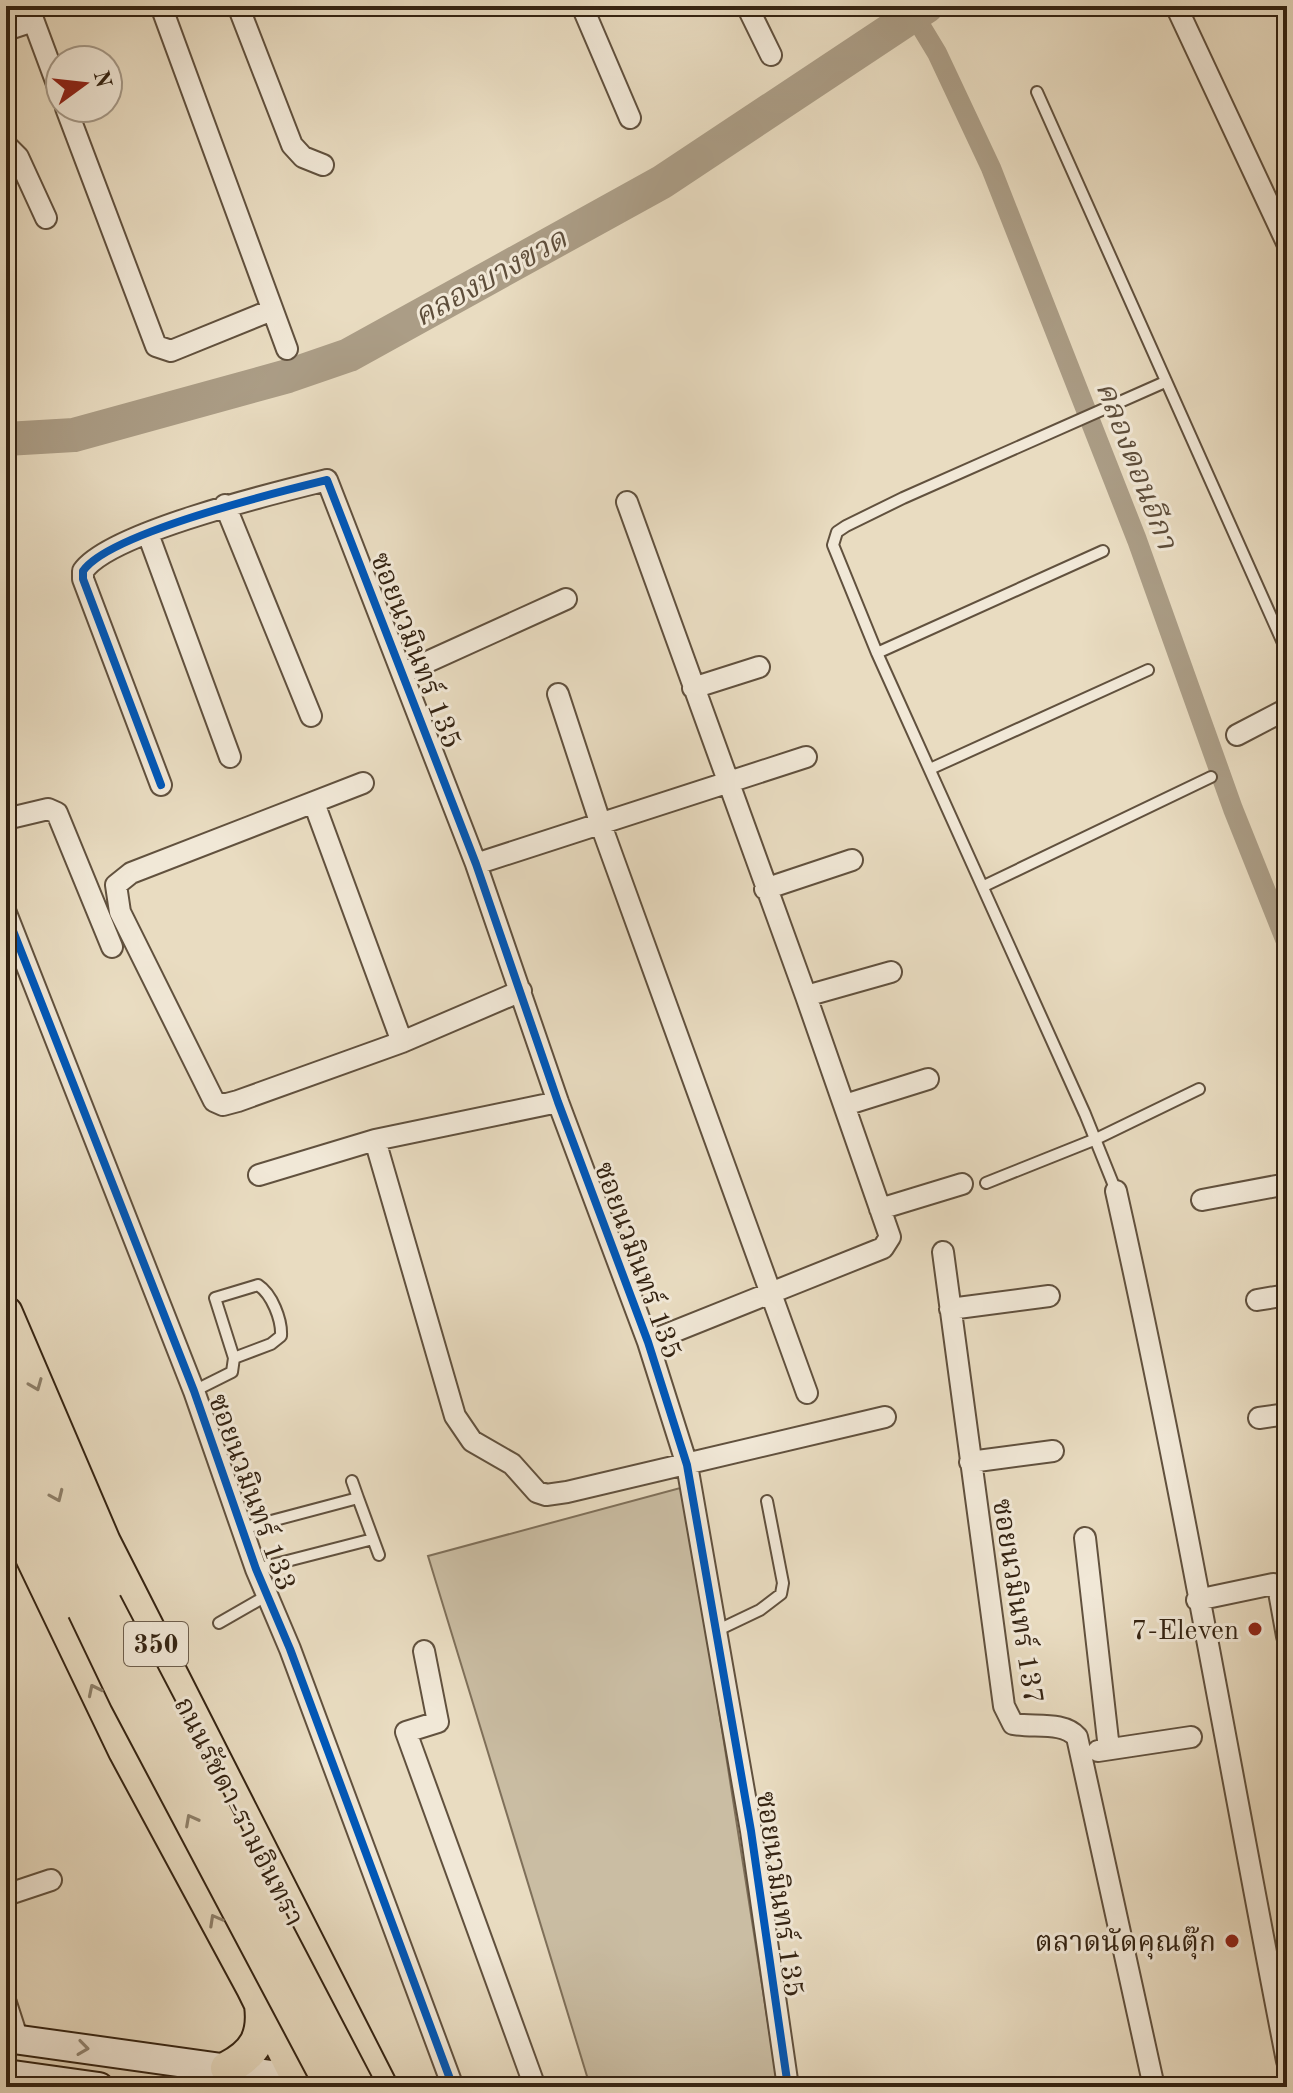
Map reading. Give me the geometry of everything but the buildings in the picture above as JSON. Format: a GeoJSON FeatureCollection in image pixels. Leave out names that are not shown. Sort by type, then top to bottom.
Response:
{"type":"FeatureCollection","features":[{"type":"Feature","properties":{"kind":"main road","name":"ถนนรัชดา-รามอินทรา"},"geometry":{"type":"LineString","coordinates":[[6,1313],[104,1542],[381,2087]]}},
{"type":"Feature","properties":{"kind":"main road","name":"ถนนรัชดา-รามอินทรา"},"geometry":{"type":"LineString","coordinates":[[6,1372],[126,1698],[332,2087]]}},
{"type":"Feature","properties":{"kind":"main road","name":"ถนนรัชดา-รามอินทรา"},"geometry":{"type":"LineString","coordinates":[[6,1437],[94,1606],[356,2087]]}},
{"type":"Feature","properties":{"kind":"main road","name":"350"},"geometry":{"type":"LineString","coordinates":[[6,1503],[125,1751],[257,1997],[294,2083]]}},
{"type":"Feature","properties":{"kind":"main road"},"geometry":{"type":"LineString","coordinates":[[227,2068],[254,2050],[264,2027],[257,1997],[301,1999],[318,1983],[320,1969]]}},
{"type":"Feature","properties":{"kind":"main road"},"geometry":{"type":"LineString","coordinates":[[12,2039],[227,2068],[294,2083],[356,2087]]}},
{"type":"Feature","properties":{"kind":"main road"},"geometry":{"type":"LineString","coordinates":[[21,2079],[99,2087]]}},
{"type":"Feature","properties":{"kind":"street"},"geometry":{"type":"LineString","coordinates":[[161,6],[287,349]]}},
{"type":"Feature","properties":{"kind":"street"},"geometry":{"type":"LineString","coordinates":[[238,6],[292,145],[303,157],[323,165]]}},
{"type":"Feature","properties":{"kind":"street"},"geometry":{"type":"LineString","coordinates":[[582,6],[630,118]]}},
{"type":"Feature","properties":{"kind":"street"},"geometry":{"type":"LineString","coordinates":[[747,6],[771,55]]}},
{"type":"Feature","properties":{"kind":"street"},"geometry":{"type":"LineString","coordinates":[[1176,6],[1287,243]]}},
{"type":"Feature","properties":{"kind":"street"},"geometry":{"type":"LineString","coordinates":[[6,30],[31,13],[44,48]]}},
{"type":"Feature","properties":{"kind":"street"},"geometry":{"type":"LineString","coordinates":[[72,124],[156,346],[171,351],[272,310]]}},
{"type":"Feature","properties":{"kind":"street"},"geometry":{"type":"LineString","coordinates":[[6,145],[18,157],[46,218]]}},
{"type":"Feature","properties":{"kind":"street","name":"ซอยนวมินทร์ 135"},"geometry":{"type":"LineString","coordinates":[[225,505],[327,480],[476,864],[558,1102],[648,1342],[687,1465],[751,1831],[788,2087]]}},
{"type":"Feature","properties":{"kind":"street"},"geometry":{"type":"LineString","coordinates":[[627,502],[890,1237],[883,1248],[770,1290],[648,1342]]}},
{"type":"Feature","properties":{"kind":"street"},"geometry":{"type":"LineString","coordinates":[[161,785],[83,579],[83,571],[95,559],[148,534],[225,505],[311,716]]}},
{"type":"Feature","properties":{"kind":"street"},"geometry":{"type":"LineString","coordinates":[[148,534],[230,757]]}},
{"type":"Feature","properties":{"kind":"street"},"geometry":{"type":"LineString","coordinates":[[403,673],[566,599]]}},
{"type":"Feature","properties":{"kind":"street"},"geometry":{"type":"LineString","coordinates":[[693,688],[759,667]]}},
{"type":"Feature","properties":{"kind":"street"},"geometry":{"type":"LineString","coordinates":[[558,694],[601,825],[807,1393]]}},
{"type":"Feature","properties":{"kind":"street"},"geometry":{"type":"LineString","coordinates":[[1237,735],[1287,709]]}},
{"type":"Feature","properties":{"kind":"street"},"geometry":{"type":"LineString","coordinates":[[476,864],[806,757]]}},
{"type":"Feature","properties":{"kind":"street"},"geometry":{"type":"LineString","coordinates":[[363,783],[121,877],[116,885],[120,912],[208,1094],[218,1104],[238,1101],[402,1042],[521,991]]}},
{"type":"Feature","properties":{"kind":"street"},"geometry":{"type":"LineString","coordinates":[[314,803],[402,1042]]}},
{"type":"Feature","properties":{"kind":"street"},"geometry":{"type":"LineString","coordinates":[[6,819],[48,809],[57,813],[112,947]]}},
{"type":"Feature","properties":{"kind":"street"},"geometry":{"type":"LineString","coordinates":[[765,889],[852,860]]}},
{"type":"Feature","properties":{"kind":"street","name":"ซอยนวมินทร์ 133"},"geometry":{"type":"LineString","coordinates":[[6,913],[194,1391],[241,1529],[290,1649],[453,2087]]}},
{"type":"Feature","properties":{"kind":"street"},"geometry":{"type":"LineString","coordinates":[[806,996],[891,972]]}},
{"type":"Feature","properties":{"kind":"street"},"geometry":{"type":"LineString","coordinates":[[845,1105],[928,1079]]}},
{"type":"Feature","properties":{"kind":"street"},"geometry":{"type":"LineString","coordinates":[[259,1175],[375,1140],[558,1102]]}},
{"type":"Feature","properties":{"kind":"street"},"geometry":{"type":"LineString","coordinates":[[375,1140],[455,1416],[463,1433],[501,1455],[528,1484],[546,1495],[885,1417]]}},
{"type":"Feature","properties":{"kind":"street"},"geometry":{"type":"LineString","coordinates":[[880,1209],[962,1184]]}},
{"type":"Feature","properties":{"kind":"street"},"geometry":{"type":"LineString","coordinates":[[1202,1200],[1287,1184]]}},
{"type":"Feature","properties":{"kind":"street"},"geometry":{"type":"LineString","coordinates":[[1116,1191],[1158,1376],[1197,1600],[1287,2061]]}},
{"type":"Feature","properties":{"kind":"street","name":"ซอยนวมินทร์ 137"},"geometry":{"type":"LineString","coordinates":[[943,1252],[1007,1718],[1013,1724],[1071,1730],[1082,1754]]}},
{"type":"Feature","properties":{"kind":"street"},"geometry":{"type":"LineString","coordinates":[[1257,1300],[1287,1295]]}},
{"type":"Feature","properties":{"kind":"street"},"geometry":{"type":"LineString","coordinates":[[950,1309],[1049,1296]]}},
{"type":"Feature","properties":{"kind":"street"},"geometry":{"type":"LineString","coordinates":[[1259,1418],[1287,1414]]}},
{"type":"Feature","properties":{"kind":"street"},"geometry":{"type":"LineString","coordinates":[[970,1462],[1053,1451]]}},
{"type":"Feature","properties":{"kind":"street"},"geometry":{"type":"LineString","coordinates":[[1085,1538],[1109,1749]]}},
{"type":"Feature","properties":{"kind":"street"},"geometry":{"type":"LineString","coordinates":[[1197,1600],[1273,1584],[1279,1592],[1287,1636]]}},
{"type":"Feature","properties":{"kind":"street"},"geometry":{"type":"LineString","coordinates":[[424,1651],[438,1722],[406,1732],[535,2087]]}},
{"type":"Feature","properties":{"kind":"street"},"geometry":{"type":"LineString","coordinates":[[1154,2087],[1082,1754],[1191,1737]]}},
{"type":"Feature","properties":{"kind":"street"},"geometry":{"type":"LineString","coordinates":[[6,1895],[51,1880]]}},
{"type":"Feature","properties":{"kind":"street"},"geometry":{"type":"LineString","coordinates":[[6,2003],[12,2039]]}},
{"type":"Feature","properties":{"kind":"lane"},"geometry":{"type":"LineString","coordinates":[[1037,92],[1287,652]]}},
{"type":"Feature","properties":{"kind":"lane"},"geometry":{"type":"LineString","coordinates":[[1116,1191],[984,886],[833,552],[837,532],[903,498],[1165,382]]}},
{"type":"Feature","properties":{"kind":"lane"},"geometry":{"type":"LineString","coordinates":[[877,653],[1103,551]]}},
{"type":"Feature","properties":{"kind":"lane"},"geometry":{"type":"LineString","coordinates":[[930,769],[1148,670]]}},
{"type":"Feature","properties":{"kind":"lane"},"geometry":{"type":"LineString","coordinates":[[984,886],[1211,777]]}},
{"type":"Feature","properties":{"kind":"lane"},"geometry":{"type":"LineString","coordinates":[[986,1183],[1096,1139],[1199,1089]]}},
{"type":"Feature","properties":{"kind":"lane"},"geometry":{"type":"LineString","coordinates":[[194,1391],[232,1372],[234,1358],[215,1298],[258,1285],[263,1288],[276,1311],[281,1336],[271,1344],[234,1358]]}},
{"type":"Feature","properties":{"kind":"lane"},"geometry":{"type":"LineString","coordinates":[[352,1481],[379,1555]]}},
{"type":"Feature","properties":{"kind":"lane"},"geometry":{"type":"LineString","coordinates":[[241,1529],[358,1498]]}},
{"type":"Feature","properties":{"kind":"lane"},"geometry":{"type":"LineString","coordinates":[[716,1631],[760,1610],[781,1594],[783,1583],[767,1501]]}},
{"type":"Feature","properties":{"kind":"lane"},"geometry":{"type":"LineString","coordinates":[[256,1569],[373,1539]]}},
{"type":"Feature","properties":{"kind":"lane"},"geometry":{"type":"LineString","coordinates":[[219,1623],[266,1596]]}},
{"type":"Feature","properties":{"kind":"shaded area"},"geometry":{"type":"Polygon","coordinates":[[[684,1487],[778,2087],[590,2086],[428,1556],[684,1487]]]}},
{"type":"Feature","properties":{"kind":"waterway","name":"คลองบางขวด"},"geometry":{"type":"LineString","coordinates":[[6,439],[74,435],[288,376],[349,355],[662,182],[927,6]]}},
{"type":"Feature","properties":{"kind":"waterway","name":"คลองดอนอีกา"},"geometry":{"type":"LineString","coordinates":[[914,15],[937,53],[991,168],[1137,540],[1233,809],[1287,944]]}},
{"type":"Feature","properties":{"kind":"cycle path"},"geometry":{"type":"LineString","coordinates":[[161,785],[83,579],[83,571],[99,557],[125,542],[159,529],[235,504],[327,480],[476,864],[558,1102],[648,1342],[687,1465],[751,1831],[788,2087]]}},
{"type":"Feature","properties":{"kind":"cycle path"},"geometry":{"type":"LineString","coordinates":[[6,913],[194,1391],[256,1569],[290,1649],[453,2087]]}},
{"type":"Feature","properties":{"kind":"place","name":"7-Eleven"},"geometry":{"type":"Point","coordinates":[1255,1629]}},
{"type":"Feature","properties":{"kind":"place","name":"ตลาดนัดคุณตุ๊ก"},"geometry":{"type":"Point","coordinates":[1232,1941]}}]}
